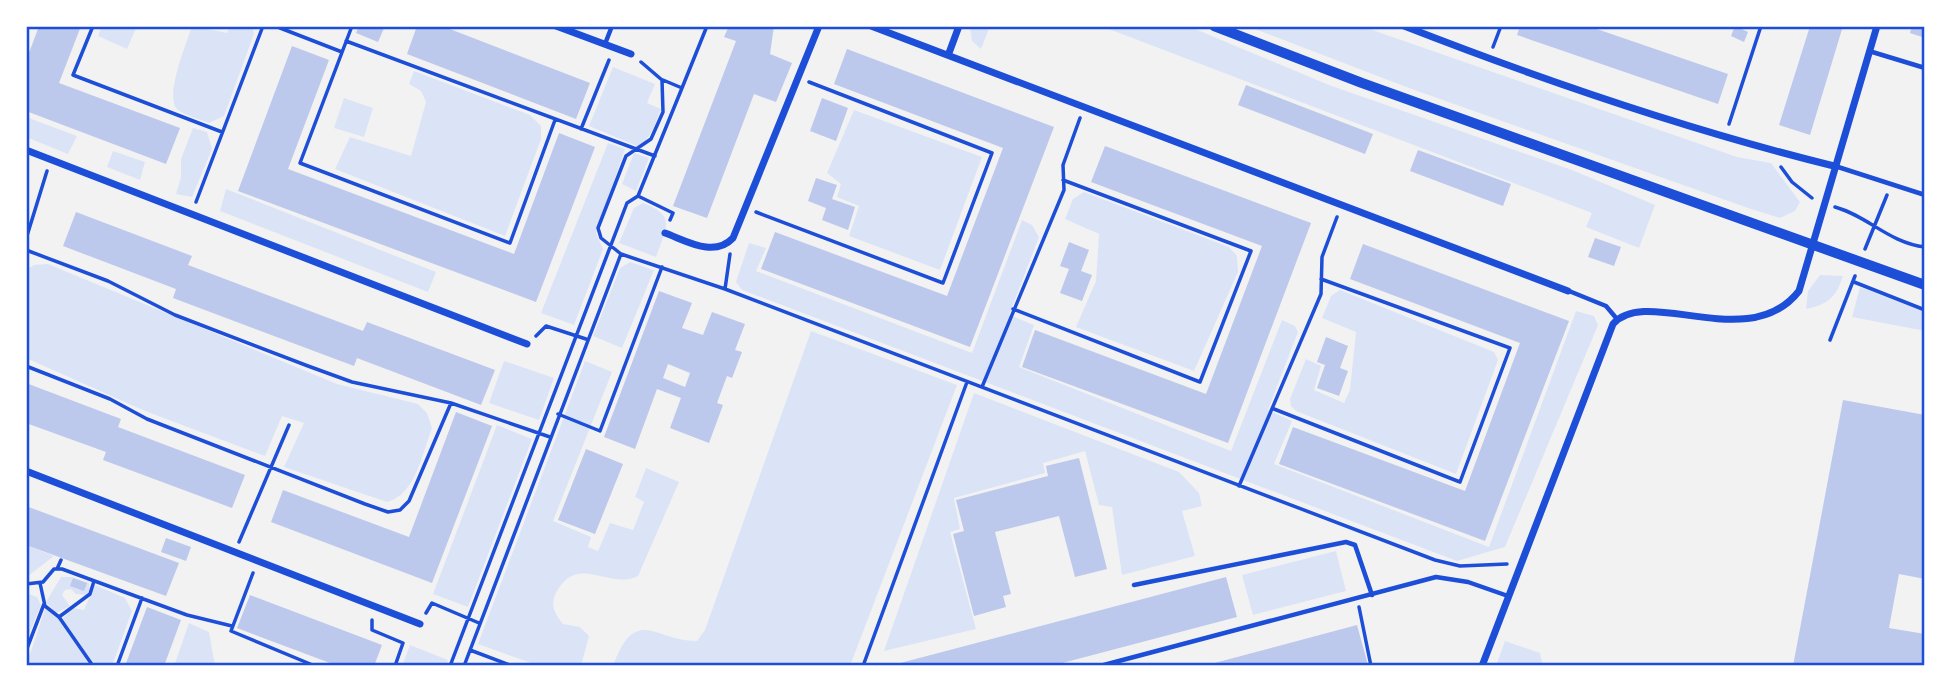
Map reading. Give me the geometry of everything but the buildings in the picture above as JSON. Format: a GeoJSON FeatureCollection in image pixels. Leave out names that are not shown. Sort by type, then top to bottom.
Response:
{"type":"FeatureCollection","features":[{"type":"Feature","properties":{"kind":"street"},"geometry":{"type":"LineString","coordinates":[[556,26],[631,54]]}},
{"type":"Feature","properties":{"kind":"street"},"geometry":{"type":"LineString","coordinates":[[665,233],[709,248],[718,248],[728,243],[747,209],[819,26]]}},
{"type":"Feature","properties":{"kind":"street"},"geometry":{"type":"LineString","coordinates":[[872,26],[1568,290]]}},
{"type":"Feature","properties":{"kind":"street"},"geometry":{"type":"LineString","coordinates":[[948,53],[959,26]]}},
{"type":"Feature","properties":{"kind":"street"},"geometry":{"type":"LineString","coordinates":[[1214,26],[1362,83],[1925,285]]}},
{"type":"Feature","properties":{"kind":"street"},"geometry":{"type":"LineString","coordinates":[[1404,26],[1489,59],[1724,139],[1834,166]]}},
{"type":"Feature","properties":{"kind":"street"},"geometry":{"type":"LineString","coordinates":[[1482,666],[1610,330],[1617,319],[1640,312],[1741,320],[1783,308],[1799,291],[1877,26]]}},
{"type":"Feature","properties":{"kind":"street"},"geometry":{"type":"LineString","coordinates":[[26,150],[527,344]]}},
{"type":"Feature","properties":{"kind":"street"},"geometry":{"type":"LineString","coordinates":[[26,471],[420,624]]}},
{"type":"Feature","properties":{"kind":"lane"},"geometry":{"type":"LineString","coordinates":[[605,44],[612,26]]}},
{"type":"Feature","properties":{"kind":"lane"},"geometry":{"type":"LineString","coordinates":[[1869,51],[1925,68]]}},
{"type":"Feature","properties":{"kind":"lane"},"geometry":{"type":"LineString","coordinates":[[1834,166],[1925,195]]}},
{"type":"Feature","properties":{"kind":"lane"},"geometry":{"type":"LineString","coordinates":[[1568,290],[1605,306],[1617,319]]}},
{"type":"Feature","properties":{"kind":"lane"},"geometry":{"type":"LineString","coordinates":[[1134,585],[1346,542],[1355,545],[1372,595]]}},
{"type":"Feature","properties":{"kind":"lane"},"geometry":{"type":"LineString","coordinates":[[1100,666],[1436,577],[1468,582],[1508,596]]}},
{"type":"Feature","properties":{"kind":"path"},"geometry":{"type":"LineString","coordinates":[[93,26],[74,75],[222,132]]}},
{"type":"Feature","properties":{"kind":"path"},"geometry":{"type":"LineString","coordinates":[[191,213],[262,26]]}},
{"type":"Feature","properties":{"kind":"path"},"geometry":{"type":"LineString","coordinates":[[275,26],[342,52]]}},
{"type":"Feature","properties":{"kind":"path"},"geometry":{"type":"LineString","coordinates":[[352,26],[300,163],[510,243],[555,120]]}},
{"type":"Feature","properties":{"kind":"path"},"geometry":{"type":"LineString","coordinates":[[450,666],[627,204],[638,195],[707,26]]}},
{"type":"Feature","properties":{"kind":"path"},"geometry":{"type":"LineString","coordinates":[[1489,59],[1501,26]]}},
{"type":"Feature","properties":{"kind":"path"},"geometry":{"type":"LineString","coordinates":[[1724,139],[1761,26]]}},
{"type":"Feature","properties":{"kind":"path"},"geometry":{"type":"LineString","coordinates":[[346,41],[654,156]]}},
{"type":"Feature","properties":{"kind":"path"},"geometry":{"type":"LineString","coordinates":[[581,130],[614,47]]}},
{"type":"Feature","properties":{"kind":"path"},"geometry":{"type":"LineString","coordinates":[[631,54],[662,80],[682,88]]}},
{"type":"Feature","properties":{"kind":"path"},"geometry":{"type":"LineString","coordinates":[[747,209],[943,283],[992,153],[798,77]]}},
{"type":"Feature","properties":{"kind":"path"},"geometry":{"type":"LineString","coordinates":[[662,80],[663,112],[651,139],[626,156],[598,228],[601,238],[621,254],[725,289],[1435,560],[1460,566],[1488,567],[1522,561]]}},
{"type":"Feature","properties":{"kind":"path"},"geometry":{"type":"LineString","coordinates":[[982,387],[1064,190],[1063,165],[1085,106]]}},
{"type":"Feature","properties":{"kind":"path"},"geometry":{"type":"LineString","coordinates":[[26,239],[44,178]]}},
{"type":"Feature","properties":{"kind":"path"},"geometry":{"type":"LineString","coordinates":[[1013,309],[1200,382],[1247,263],[1251,251],[1063,180]]}},
{"type":"Feature","properties":{"kind":"path"},"geometry":{"type":"LineString","coordinates":[[1830,340],[1892,184]]}},
{"type":"Feature","properties":{"kind":"path"},"geometry":{"type":"LineString","coordinates":[[638,195],[673,213],[665,233]]}},
{"type":"Feature","properties":{"kind":"path"},"geometry":{"type":"LineString","coordinates":[[1239,486],[1321,294],[1322,257],[1341,205]]}},
{"type":"Feature","properties":{"kind":"path"},"geometry":{"type":"LineString","coordinates":[[1880,232],[1901,243],[1925,247]]}},
{"type":"Feature","properties":{"kind":"path"},"geometry":{"type":"LineString","coordinates":[[725,289],[731,259],[728,243]]}},
{"type":"Feature","properties":{"kind":"path"},"geometry":{"type":"LineString","coordinates":[[26,250],[108,281],[175,315],[352,382],[451,403],[550,437]]}},
{"type":"Feature","properties":{"kind":"path"},"geometry":{"type":"LineString","coordinates":[[464,666],[586,339],[621,254]]}},
{"type":"Feature","properties":{"kind":"path"},"geometry":{"type":"LineString","coordinates":[[558,414],[600,431],[662,267]]}},
{"type":"Feature","properties":{"kind":"path"},"geometry":{"type":"LineString","coordinates":[[1274,409],[1460,482],[1510,348],[1321,279]]}},
{"type":"Feature","properties":{"kind":"path"},"geometry":{"type":"LineString","coordinates":[[1854,282],[1925,310]]}},
{"type":"Feature","properties":{"kind":"path"},"geometry":{"type":"LineString","coordinates":[[527,344],[546,326],[586,339]]}},
{"type":"Feature","properties":{"kind":"path"},"geometry":{"type":"LineString","coordinates":[[26,366],[268,468],[323,485],[388,512],[400,510],[409,501],[451,403]]}},
{"type":"Feature","properties":{"kind":"path"},"geometry":{"type":"LineString","coordinates":[[863,666],[967,382]]}},
{"type":"Feature","properties":{"kind":"path"},"geometry":{"type":"LineString","coordinates":[[244,531],[268,468],[289,425]]}},
{"type":"Feature","properties":{"kind":"path"},"geometry":{"type":"LineString","coordinates":[[26,584],[40,583],[57,569],[61,560]]}},
{"type":"Feature","properties":{"kind":"path"},"geometry":{"type":"LineString","coordinates":[[57,569],[232,626]]}},
{"type":"Feature","properties":{"kind":"path"},"geometry":{"type":"LineString","coordinates":[[255,570],[231,631],[315,666]]}},
{"type":"Feature","properties":{"kind":"path"},"geometry":{"type":"LineString","coordinates":[[59,617],[90,594],[94,581]]}},
{"type":"Feature","properties":{"kind":"path"},"geometry":{"type":"LineString","coordinates":[[26,651],[44,604],[40,583]]}},
{"type":"Feature","properties":{"kind":"path"},"geometry":{"type":"LineString","coordinates":[[117,666],[142,598]]}},
{"type":"Feature","properties":{"kind":"path"},"geometry":{"type":"LineString","coordinates":[[1357,598],[1371,666]]}},
{"type":"Feature","properties":{"kind":"path"},"geometry":{"type":"LineString","coordinates":[[420,624],[432,603],[479,623]]}},
{"type":"Feature","properties":{"kind":"path"},"geometry":{"type":"LineString","coordinates":[[44,604],[59,617],[93,666]]}},
{"type":"Feature","properties":{"kind":"path"},"geometry":{"type":"LineString","coordinates":[[395,666],[403,643]]}},
{"type":"Feature","properties":{"kind":"path"},"geometry":{"type":"LineString","coordinates":[[470,650],[512,666]]}},
{"type":"Feature","properties":{"kind":"shaded area"},"geometry":{"type":"Polygon","coordinates":[[[102,26],[137,26],[127,49],[98,36],[102,26]]]}},
{"type":"Feature","properties":{"kind":"shaded area"},"geometry":{"type":"Polygon","coordinates":[[[192,26],[227,33],[230,26],[252,26],[254,34],[224,116],[209,123],[181,112],[174,104],[173,94],[181,57],[192,26]]]}},
{"type":"Feature","properties":{"kind":"shaded area"},"geometry":{"type":"Polygon","coordinates":[[[970,26],[990,26],[981,49],[972,41],[970,26]]]}},
{"type":"Feature","properties":{"kind":"shaded area"},"geometry":{"type":"Polygon","coordinates":[[[1101,26],[1188,26],[1329,85],[1572,170],[1655,205],[1639,248],[1586,227],[1592,213],[1101,26]]]}},
{"type":"Feature","properties":{"kind":"shaded area"},"geometry":{"type":"Polygon","coordinates":[[[1247,26],[1361,26],[1737,157],[1771,163],[1800,202],[1795,211],[1780,218],[1751,209],[1409,88],[1247,26]]]}},
{"type":"Feature","properties":{"kind":"shaded area"},"geometry":{"type":"Polygon","coordinates":[[[613,67],[655,84],[647,103],[661,109],[650,135],[637,146],[589,126],[613,67]]]}},
{"type":"Feature","properties":{"kind":"shaded area"},"geometry":{"type":"Polygon","coordinates":[[[414,71],[530,115],[541,126],[541,139],[505,236],[335,169],[350,137],[411,156],[426,102],[421,91],[409,84],[414,71]]]}},
{"type":"Feature","properties":{"kind":"shaded area"},"geometry":{"type":"Polygon","coordinates":[[[344,98],[373,108],[364,137],[334,128],[344,98]]]}},
{"type":"Feature","properties":{"kind":"shaded area"},"geometry":{"type":"Polygon","coordinates":[[[854,110],[982,157],[940,270],[849,236],[859,206],[837,197],[841,184],[827,173],[854,110]]]}},
{"type":"Feature","properties":{"kind":"shaded area"},"geometry":{"type":"Polygon","coordinates":[[[26,117],[77,136],[68,154],[26,137],[26,117]]]}},
{"type":"Feature","properties":{"kind":"shaded area"},"geometry":{"type":"Polygon","coordinates":[[[193,128],[207,132],[212,149],[192,197],[176,194],[181,177],[181,159],[193,128]]]}},
{"type":"Feature","properties":{"kind":"shaded area"},"geometry":{"type":"Polygon","coordinates":[[[608,143],[625,149],[596,233],[603,249],[574,325],[541,313],[608,143]]]}},
{"type":"Feature","properties":{"kind":"shaded area"},"geometry":{"type":"Polygon","coordinates":[[[113,151],[145,162],[140,180],[107,167],[113,151]]]}},
{"type":"Feature","properties":{"kind":"shaded area"},"geometry":{"type":"Polygon","coordinates":[[[634,153],[649,158],[636,191],[622,184],[634,153]]]}},
{"type":"Feature","properties":{"kind":"shaded area"},"geometry":{"type":"Polygon","coordinates":[[[226,189],[436,272],[428,292],[220,211],[226,189]]]}},
{"type":"Feature","properties":{"kind":"shaded area"},"geometry":{"type":"Polygon","coordinates":[[[1084,192],[1229,247],[1237,256],[1238,272],[1194,371],[1076,327],[1096,281],[1099,234],[1065,219],[1073,199],[1084,192]]]}},
{"type":"Feature","properties":{"kind":"shaded area"},"geometry":{"type":"Polygon","coordinates":[[[643,203],[665,218],[665,231],[656,257],[619,243],[634,208],[643,203]]]}},
{"type":"Feature","properties":{"kind":"shaded area"},"geometry":{"type":"Polygon","coordinates":[[[1022,220],[1032,225],[1039,237],[1009,315],[1034,325],[1019,367],[1231,451],[1282,320],[1295,326],[1298,332],[1268,410],[1292,421],[1274,464],[1489,547],[1576,311],[1594,316],[1598,325],[1505,547],[1457,561],[742,290],[736,282],[749,243],[766,248],[756,271],[972,353],[1022,220]]]}},
{"type":"Feature","properties":{"kind":"shaded area"},"geometry":{"type":"Polygon","coordinates":[[[630,262],[654,270],[622,348],[593,336],[620,268],[630,262]]]}},
{"type":"Feature","properties":{"kind":"shaded area"},"geometry":{"type":"Polygon","coordinates":[[[48,264],[337,384],[418,404],[427,413],[432,428],[417,472],[405,491],[387,502],[284,467],[304,423],[282,416],[265,456],[145,411],[26,358],[26,270],[34,265],[48,264]]]}},
{"type":"Feature","properties":{"kind":"shaded area"},"geometry":{"type":"Polygon","coordinates":[[[1820,275],[1843,276],[1838,289],[1830,298],[1820,305],[1806,309],[1808,291],[1820,275]]]}},
{"type":"Feature","properties":{"kind":"shaded area"},"geometry":{"type":"Polygon","coordinates":[[[1860,287],[1925,312],[1925,331],[1852,317],[1860,287]]]}},
{"type":"Feature","properties":{"kind":"shaded area"},"geometry":{"type":"Polygon","coordinates":[[[1340,290],[1494,352],[1498,360],[1456,474],[1296,411],[1291,406],[1290,399],[1306,359],[1321,366],[1314,390],[1344,403],[1350,390],[1356,332],[1322,318],[1331,296],[1340,290]]]}},
{"type":"Feature","properties":{"kind":"shaded area"},"geometry":{"type":"Polygon","coordinates":[[[811,331],[957,385],[850,666],[613,666],[621,647],[638,631],[647,630],[682,640],[697,641],[705,630],[811,331]]]}},
{"type":"Feature","properties":{"kind":"shaded area"},"geometry":{"type":"Polygon","coordinates":[[[504,361],[554,378],[539,420],[489,403],[504,361]]]}},
{"type":"Feature","properties":{"kind":"shaded area"},"geometry":{"type":"Polygon","coordinates":[[[585,361],[612,372],[553,521],[591,537],[588,547],[598,551],[610,523],[633,530],[644,502],[635,497],[646,468],[679,482],[638,576],[615,579],[583,574],[573,576],[564,582],[555,595],[553,607],[563,624],[580,627],[589,636],[581,666],[539,666],[478,644],[585,361]]]}},
{"type":"Feature","properties":{"kind":"shaded area"},"geometry":{"type":"Polygon","coordinates":[[[974,393],[1179,472],[1199,493],[1202,506],[1182,511],[1195,556],[1122,575],[1112,507],[1099,505],[1085,451],[1043,463],[1045,473],[954,498],[960,529],[950,532],[976,629],[884,651],[974,393]]]}},
{"type":"Feature","properties":{"kind":"shaded area"},"geometry":{"type":"Polygon","coordinates":[[[497,425],[532,439],[468,607],[433,594],[497,425]]]}},
{"type":"Feature","properties":{"kind":"shaded area"},"geometry":{"type":"Polygon","coordinates":[[[26,545],[54,556],[28,576],[26,576],[26,545]]]}},
{"type":"Feature","properties":{"kind":"shaded area"},"geometry":{"type":"Polygon","coordinates":[[[1336,551],[1346,591],[1253,615],[1242,575],[1336,551]]]}},
{"type":"Feature","properties":{"kind":"shaded area"},"geometry":{"type":"Polygon","coordinates":[[[61,577],[72,577],[89,583],[90,592],[86,595],[76,594],[71,589],[65,590],[62,595],[70,606],[56,613],[46,602],[61,577]]]}},
{"type":"Feature","properties":{"kind":"shaded area"},"geometry":{"type":"Polygon","coordinates":[[[95,585],[125,598],[132,611],[112,666],[93,664],[62,619],[73,608],[84,610],[95,585]]]}},
{"type":"Feature","properties":{"kind":"shaded area"},"geometry":{"type":"Polygon","coordinates":[[[26,593],[37,597],[41,605],[26,641],[26,593]]]}},
{"type":"Feature","properties":{"kind":"shaded area"},"geometry":{"type":"Polygon","coordinates":[[[45,609],[58,618],[91,666],[26,666],[45,609]]]}},
{"type":"Feature","properties":{"kind":"shaded area"},"geometry":{"type":"Polygon","coordinates":[[[189,623],[209,632],[215,666],[174,666],[189,623]]]}},
{"type":"Feature","properties":{"kind":"shaded area"},"geometry":{"type":"Polygon","coordinates":[[[1505,641],[1540,653],[1543,666],[1496,666],[1505,641]]]}},
{"type":"Feature","properties":{"kind":"shaded area"},"geometry":{"type":"Polygon","coordinates":[[[410,645],[448,660],[446,666],[402,666],[410,645]]]}}]}
